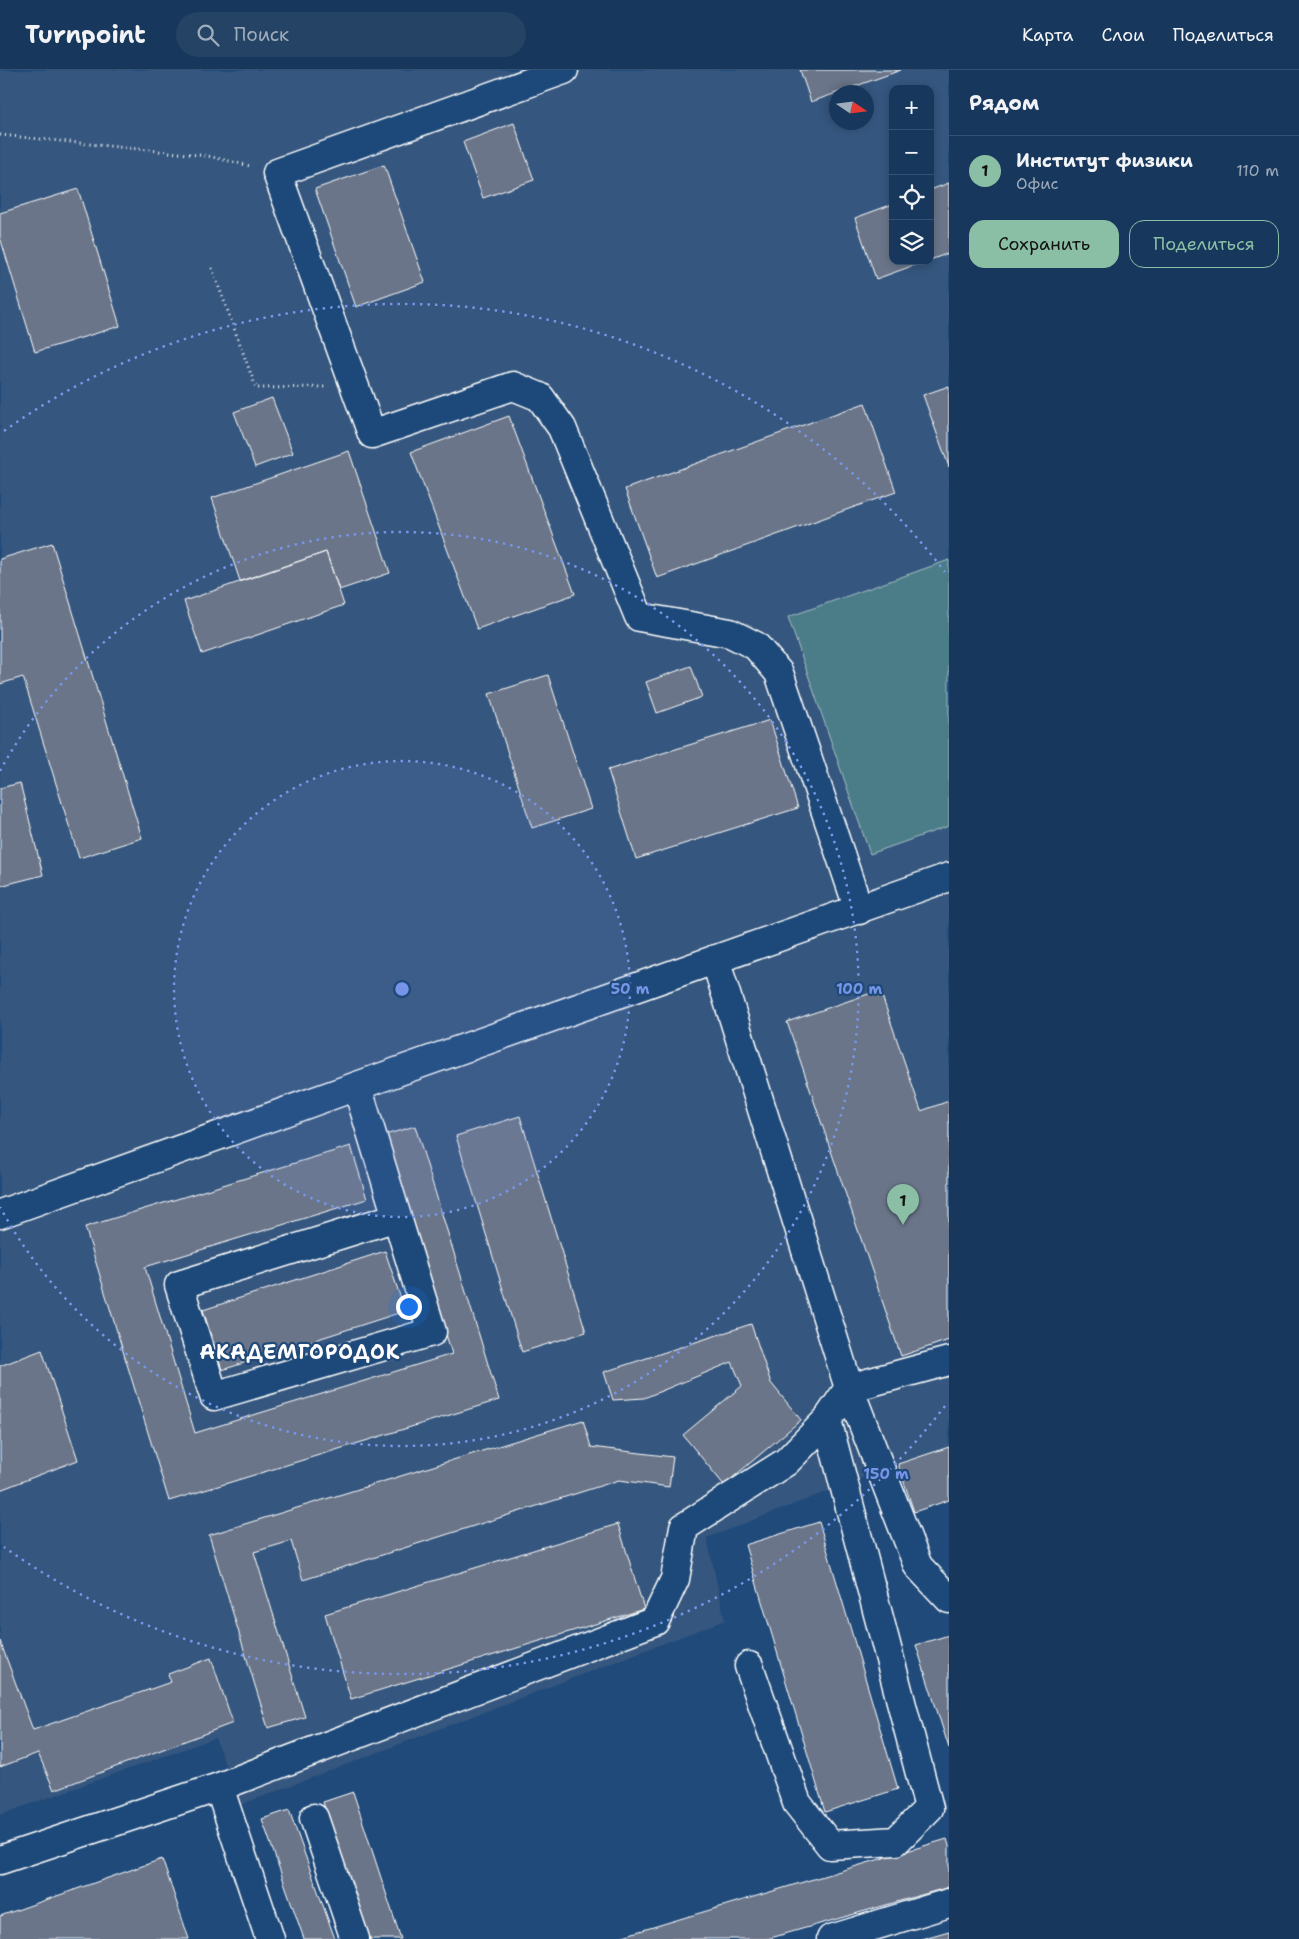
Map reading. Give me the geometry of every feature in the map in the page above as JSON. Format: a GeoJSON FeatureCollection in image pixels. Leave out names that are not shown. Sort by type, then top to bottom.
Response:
{"type":"FeatureCollection","features":[{"type":"Feature","properties":{"kind":"lane"},"geometry":{"type":"LineString","coordinates":[[564,70],[277,173],[372,434],[513,386],[540,397],[562,428],[639,617],[730,633],[756,646],[779,673],[859,910]]}},
{"type":"Feature","properties":{"kind":"lane"},"geometry":{"type":"LineString","coordinates":[[0,1214],[949,877]]}},
{"type":"Feature","properties":{"kind":"lane"},"geometry":{"type":"LineString","coordinates":[[715,959],[850,1388],[918,1566],[949,1599]]}},
{"type":"Feature","properties":{"kind":"lane"},"geometry":{"type":"LineString","coordinates":[[357,1086],[397,1217],[432,1332],[214,1396],[178,1285],[397,1217]]}},
{"type":"Feature","properties":{"kind":"lane"},"geometry":{"type":"LineString","coordinates":[[0,1860],[219,1787],[655,1621],[675,1579],[684,1527],[786,1462],[827,1420],[850,1388],[949,1361]]}},
{"type":"Feature","properties":{"kind":"lane"},"geometry":{"type":"LineString","coordinates":[[749,1666],[797,1803],[830,1845],[896,1841],[929,1808],[827,1420]]}},
{"type":"Feature","properties":{"kind":"lane"},"geometry":{"type":"LineString","coordinates":[[219,1787],[270,1939]]}},
{"type":"Feature","properties":{"kind":"lane"},"geometry":{"type":"LineString","coordinates":[[314,1818],[355,1939]]}},
{"type":"Feature","properties":{"kind":"lane"},"geometry":{"type":"LineString","coordinates":[[831,1939],[949,1903]]}},
{"type":"Feature","properties":{"kind":"path"},"geometry":{"type":"LineString","coordinates":[[0,135],[208,156],[277,173]]}},
{"type":"Feature","properties":{"kind":"path"},"geometry":{"type":"LineString","coordinates":[[212,268],[256,388],[328,386]]}},
{"type":"Feature","properties":{"kind":"shaded area"},"geometry":{"type":"Polygon","coordinates":[[[0,70],[949,70],[949,1447],[898,1464],[707,1538],[725,1620],[240,1805],[215,1738],[0,1815],[0,70]]]}},
{"type":"Feature","properties":{"kind":"green space"},"geometry":{"type":"Polygon","coordinates":[[[949,560],[949,826],[870,854],[788,617],[949,560]]]}},
{"type":"Feature","properties":{"kind":"building"},"geometry":{"type":"Polygon","coordinates":[[[800,70],[901,70],[859,85],[829,85],[829,96],[811,102],[800,70]]]}},
{"type":"Feature","properties":{"kind":"building"},"geometry":{"type":"Polygon","coordinates":[[[514,123],[534,180],[483,198],[463,142],[514,123]]]}},
{"type":"Feature","properties":{"kind":"building"},"geometry":{"type":"Polygon","coordinates":[[[384,165],[425,282],[356,307],[315,189],[384,165]]]}},
{"type":"Feature","properties":{"kind":"building"},"geometry":{"type":"Polygon","coordinates":[[[949,183],[949,253],[934,259],[934,220],[934,189],[949,183]]]}},
{"type":"Feature","properties":{"kind":"building"},"geometry":{"type":"Polygon","coordinates":[[[78,189],[120,326],[35,352],[0,237],[0,213],[78,189]]]}},
{"type":"Feature","properties":{"kind":"building"},"geometry":{"type":"Polygon","coordinates":[[[889,205],[889,265],[915,265],[876,279],[855,218],[889,205]]]}},
{"type":"Feature","properties":{"kind":"building"},"geometry":{"type":"Polygon","coordinates":[[[949,386],[949,467],[923,395],[949,386]]]}},
{"type":"Feature","properties":{"kind":"building"},"geometry":{"type":"Polygon","coordinates":[[[272,398],[293,453],[255,467],[234,412],[272,398]]]}},
{"type":"Feature","properties":{"kind":"building"},"geometry":{"type":"Polygon","coordinates":[[[865,403],[896,492],[657,578],[625,489],[865,403]]]}},
{"type":"Feature","properties":{"kind":"building"},"geometry":{"type":"Polygon","coordinates":[[[509,416],[575,594],[477,629],[411,452],[509,416]]]}},
{"type":"Feature","properties":{"kind":"building"},"geometry":{"type":"Polygon","coordinates":[[[349,451],[390,573],[339,590],[326,552],[240,581],[212,498],[349,451]]]}},
{"type":"Feature","properties":{"kind":"building"},"geometry":{"type":"Polygon","coordinates":[[[52,543],[142,838],[79,858],[23,677],[0,684],[0,559],[52,543]]]}},
{"type":"Feature","properties":{"kind":"building"},"geometry":{"type":"Polygon","coordinates":[[[326,552],[344,605],[202,654],[184,601],[326,552]]]}},
{"type":"Feature","properties":{"kind":"building"},"geometry":{"type":"Polygon","coordinates":[[[691,666],[702,697],[657,713],[646,682],[691,666]]]}},
{"type":"Feature","properties":{"kind":"building"},"geometry":{"type":"Polygon","coordinates":[[[548,675],[591,809],[532,828],[489,694],[548,675]]]}},
{"type":"Feature","properties":{"kind":"building"},"geometry":{"type":"Polygon","coordinates":[[[770,720],[798,808],[636,859],[608,770],[770,720]]]}},
{"type":"Feature","properties":{"kind":"building"},"geometry":{"type":"Polygon","coordinates":[[[20,783],[43,875],[0,886],[0,788],[20,783]]]}},
{"type":"Feature","properties":{"kind":"building"},"geometry":{"type":"Polygon","coordinates":[[[880,990],[921,1111],[949,1101],[949,1340],[901,1356],[787,1022],[880,990]]]}},
{"type":"Feature","properties":{"kind":"building"},"geometry":{"type":"Polygon","coordinates":[[[520,1116],[586,1332],[522,1352],[456,1136],[520,1116]]]}},
{"type":"Feature","properties":{"kind":"building"},"geometry":{"type":"Polygon","coordinates":[[[415,1126],[499,1400],[169,1501],[85,1227],[351,1146],[367,1199],[145,1267],[195,1433],[452,1354],[385,1135],[415,1126]]]}},
{"type":"Feature","properties":{"kind":"building"},"geometry":{"type":"Polygon","coordinates":[[[385,1251],[405,1311],[222,1370],[203,1310],[385,1251]]]}},
{"type":"Feature","properties":{"kind":"building"},"geometry":{"type":"Polygon","coordinates":[[[751,1324],[771,1383],[801,1420],[724,1485],[683,1435],[742,1386],[732,1362],[644,1398],[613,1400],[604,1372],[751,1324]]]}},
{"type":"Feature","properties":{"kind":"building"},"geometry":{"type":"Polygon","coordinates":[[[42,1350],[78,1460],[0,1490],[0,1366],[42,1350]]]}},
{"type":"Feature","properties":{"kind":"building"},"geometry":{"type":"Polygon","coordinates":[[[583,1420],[591,1447],[673,1457],[669,1487],[619,1480],[303,1580],[291,1541],[254,1552],[305,1717],[268,1728],[209,1535],[583,1420]]]}},
{"type":"Feature","properties":{"kind":"building"},"geometry":{"type":"Polygon","coordinates":[[[949,1447],[949,1500],[914,1512],[898,1464],[949,1447]]]}},
{"type":"Feature","properties":{"kind":"building"},"geometry":{"type":"Polygon","coordinates":[[[819,1522],[898,1789],[825,1812],[745,1545],[819,1522]]]}},
{"type":"Feature","properties":{"kind":"building"},"geometry":{"type":"Polygon","coordinates":[[[618,1524],[644,1609],[351,1699],[325,1614],[618,1524]]]}},
{"type":"Feature","properties":{"kind":"building"},"geometry":{"type":"Polygon","coordinates":[[[949,1635],[949,1748],[916,1645],[949,1635]]]}},
{"type":"Feature","properties":{"kind":"building"},"geometry":{"type":"Polygon","coordinates":[[[0,1641],[33,1730],[171,1682],[168,1674],[211,1658],[233,1723],[54,1790],[38,1753],[0,1767],[0,1641]]]}},
{"type":"Feature","properties":{"kind":"building"},"geometry":{"type":"Polygon","coordinates":[[[353,1792],[401,1939],[368,1939],[323,1802],[353,1792]]]}},
{"type":"Feature","properties":{"kind":"building"},"geometry":{"type":"Polygon","coordinates":[[[289,1810],[335,1939],[304,1939],[262,1819],[289,1810]]]}},
{"type":"Feature","properties":{"kind":"building"},"geometry":{"type":"Polygon","coordinates":[[[947,1839],[949,1846],[949,1887],[767,1939],[613,1939],[947,1839]]]}},
{"type":"Feature","properties":{"kind":"building"},"geometry":{"type":"Polygon","coordinates":[[[162,1859],[189,1939],[0,1939],[0,1916],[162,1859]]]}},
{"type":"Feature","properties":{"kind":"building"},"geometry":{"type":"Polygon","coordinates":[[[949,1931],[949,1939],[921,1939],[949,1931]]]}},
{"type":"Feature","properties":{"kind":"place","name":"Институт физики"},"geometry":{"type":"Point","coordinates":[903,1225]}},
{"type":"Feature","properties":{"kind":"district","name":"АКАДЕМГОРОДОК"},"geometry":{"type":"Point","coordinates":[300,1352]}}]}
